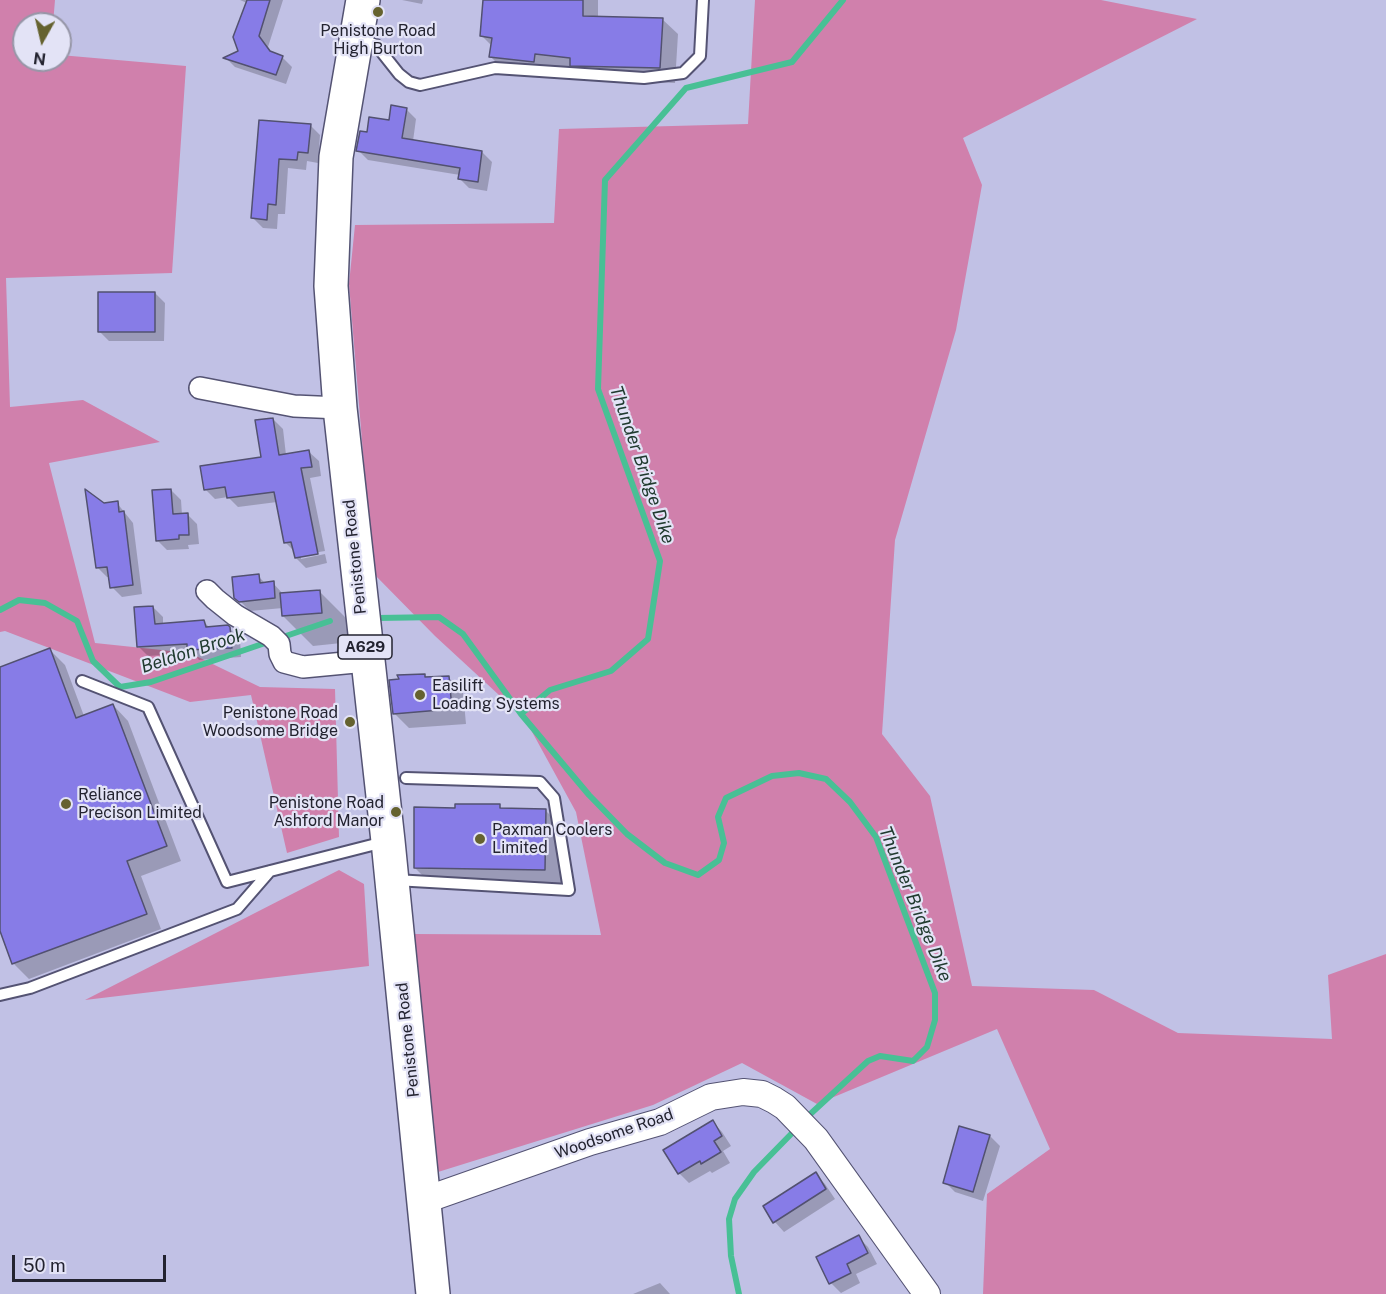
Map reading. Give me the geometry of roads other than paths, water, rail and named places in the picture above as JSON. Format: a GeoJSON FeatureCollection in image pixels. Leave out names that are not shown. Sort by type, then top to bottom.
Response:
{"type":"FeatureCollection","features":[{"type":"Feature","properties":{"kind":"highway","name":"Penistone Road"},"geometry":{"type":"LineString","coordinates":[[363,0],[336,157],[331,286],[340,408],[366,661],[388,841],[433,1294]]}},
{"type":"Feature","properties":{"kind":"street"},"geometry":{"type":"LineString","coordinates":[[200,388],[294,406],[340,408]]}},
{"type":"Feature","properties":{"kind":"street"},"geometry":{"type":"LineString","coordinates":[[207,591],[235,615],[275,640],[284,662],[303,667],[366,661]]}},
{"type":"Feature","properties":{"kind":"street","name":"Woodsome Road"},"geometry":{"type":"LineString","coordinates":[[424,1200],[590,1142],[660,1122],[711,1097],[743,1092],[762,1094],[785,1107],[816,1139],[927,1294]]}},
{"type":"Feature","properties":{"kind":"lane"},"geometry":{"type":"LineString","coordinates":[[357,37],[376,45],[399,74],[409,82],[420,85],[495,68],[644,78],[683,73],[700,56],[703,0]]}},
{"type":"Feature","properties":{"kind":"lane"},"geometry":{"type":"LineString","coordinates":[[82,681],[148,707],[227,882],[388,841]]}},
{"type":"Feature","properties":{"kind":"lane"},"geometry":{"type":"LineString","coordinates":[[392,880],[569,890],[554,798],[540,782],[406,778]]}},
{"type":"Feature","properties":{"kind":"lane"},"geometry":{"type":"LineString","coordinates":[[0,995],[30,988],[237,909],[270,871]]}},
{"type":"Feature","properties":{"kind":"waterway","name":"Thunder Bridge Dike"},"geometry":{"type":"LineString","coordinates":[[806,1118],[868,1061],[880,1056],[913,1061],[927,1047],[935,1020],[935,993],[876,837],[850,802],[826,779],[799,773],[772,776],[726,798],[718,817],[724,843],[719,860],[698,875],[665,863],[627,834],[589,795],[521,714],[550,690],[611,671],[648,639],[660,561],[598,389],[605,180],[686,88],[792,62],[843,0]]}},
{"type":"Feature","properties":{"kind":"waterway","name":"Beldon Brook"},"geometry":{"type":"LineString","coordinates":[[0,610],[19,600],[45,603],[77,621],[93,661],[120,687],[151,682],[271,641]]}},
{"type":"Feature","properties":{"kind":"waterway","name":"Beldon Brook"},"geometry":{"type":"LineString","coordinates":[[378,618],[439,617],[463,634],[521,714]]}},
{"type":"Feature","properties":{"kind":"waterway","name":"Beldon Brook"},"geometry":{"type":"LineString","coordinates":[[280,638],[330,621]]}},
{"type":"Feature","properties":{"kind":"waterway"},"geometry":{"type":"LineString","coordinates":[[739,1294],[731,1256],[729,1219],[735,1199],[754,1172],[797,1128]]}},
{"type":"Feature","properties":{"kind":"place","name":"Penistone Road High Burton"},"geometry":{"type":"Point","coordinates":[378,12]}},
{"type":"Feature","properties":{"kind":"place","name":"Easilift Loading Systems"},"geometry":{"type":"Point","coordinates":[420,695]}},
{"type":"Feature","properties":{"kind":"place","name":"Penistone Road Woodsome Bridge"},"geometry":{"type":"Point","coordinates":[350,722]}},
{"type":"Feature","properties":{"kind":"place","name":"Reliance Precison Limited"},"geometry":{"type":"Point","coordinates":[66,804]}},
{"type":"Feature","properties":{"kind":"place","name":"Penistone Road Ashford Manor"},"geometry":{"type":"Point","coordinates":[396,812]}},
{"type":"Feature","properties":{"kind":"place","name":"Paxman Coolers Limited"},"geometry":{"type":"Point","coordinates":[480,839]}}]}
